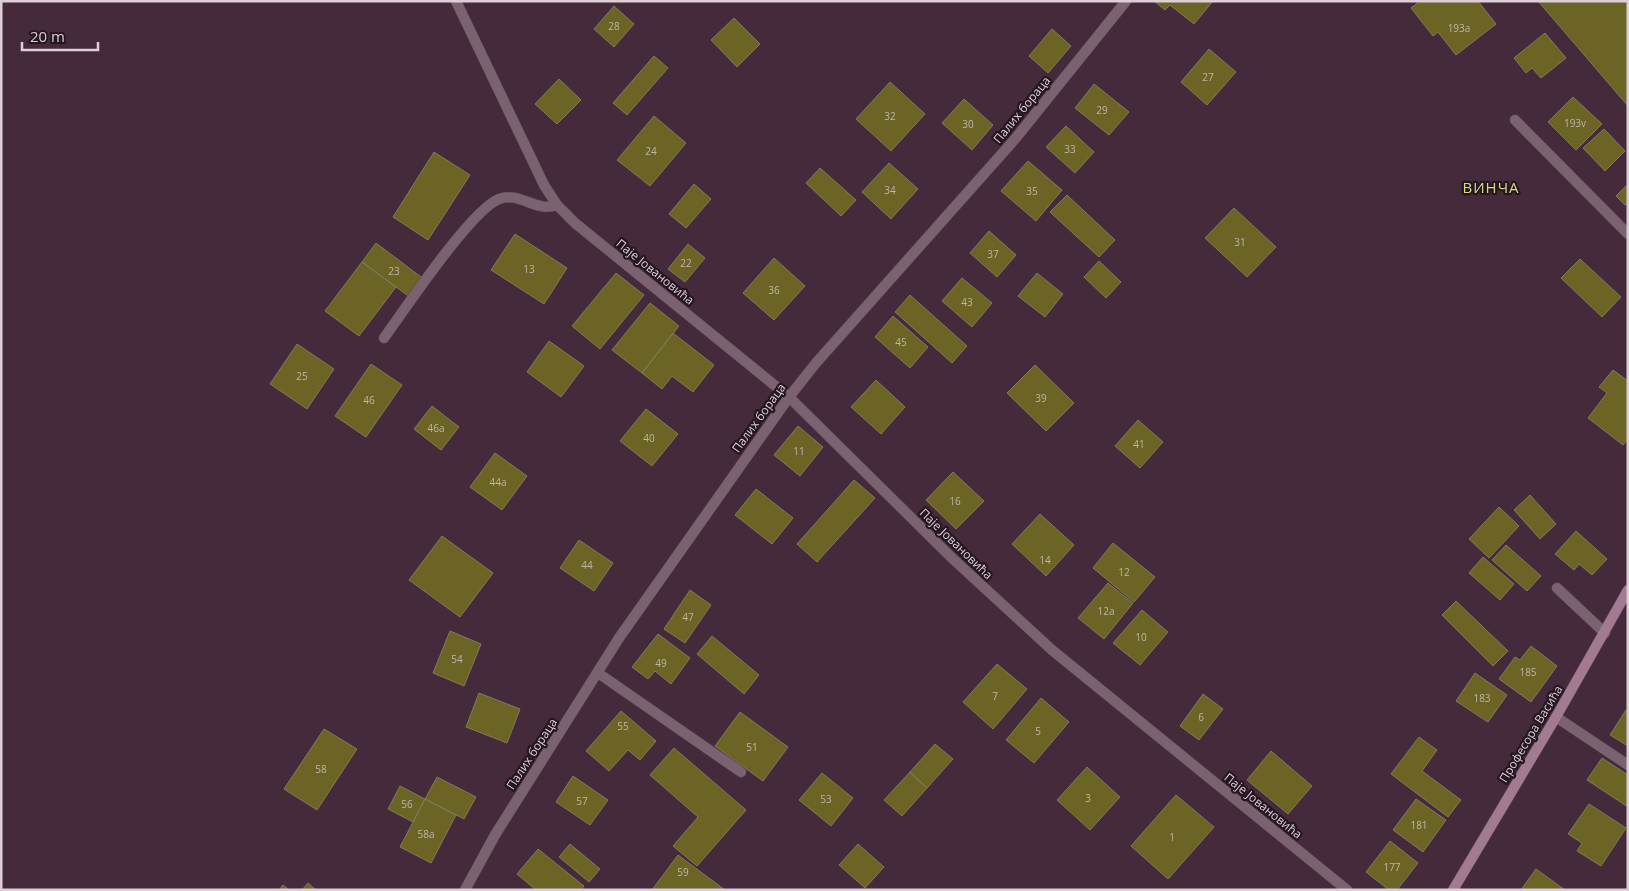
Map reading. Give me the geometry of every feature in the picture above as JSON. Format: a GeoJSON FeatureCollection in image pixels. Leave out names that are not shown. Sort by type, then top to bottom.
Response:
{"type":"FeatureCollection","features":[{"type":"Feature","properties":{"kind":"street","name":"Паје Јовановића"},"geometry":{"type":"LineString","coordinates":[[456,1],[544,184],[557,205],[575,223],[789,398],[952,558],[1052,650],[1347,890]]}},
{"type":"Feature","properties":{"kind":"street","name":"Палих бораца"},"geometry":{"type":"LineString","coordinates":[[465,890],[495,835],[619,638],[789,398],[816,363],[1016,139],[1126,1]]}},
{"type":"Feature","properties":{"kind":"street"},"geometry":{"type":"LineString","coordinates":[[1515,120],[1628,234]]}},
{"type":"Feature","properties":{"kind":"street"},"geometry":{"type":"LineString","coordinates":[[384,338],[468,226],[496,200],[508,196],[542,207],[557,205]]}},
{"type":"Feature","properties":{"kind":"street"},"geometry":{"type":"LineString","coordinates":[[1557,588],[1605,633]]}},
{"type":"Feature","properties":{"kind":"street","name":"Професора Васића"},"geometry":{"type":"LineString","coordinates":[[1453,890],[1605,633],[1628,590]]}},
{"type":"Feature","properties":{"kind":"street"},"geometry":{"type":"LineString","coordinates":[[598,674],[741,772]]}},
{"type":"Feature","properties":{"kind":"street"},"geometry":{"type":"LineString","coordinates":[[1556,717],[1628,764]]}},
{"type":"Feature","properties":{"kind":"building"},"geometry":{"type":"Polygon","coordinates":[[[1154,1],[1213,1],[1194,24],[1170,5],[1165,10],[1154,1]]]}},
{"type":"Feature","properties":{"kind":"building"},"geometry":{"type":"Polygon","coordinates":[[[1420,1],[1478,1],[1496,24],[1456,55],[1438,32],[1433,36],[1411,8],[1420,1]]]}},
{"type":"Feature","properties":{"kind":"building"},"geometry":{"type":"Polygon","coordinates":[[[1538,1],[1628,1],[1628,106],[1538,1]]]}},
{"type":"Feature","properties":{"kind":"building"},"geometry":{"type":"Polygon","coordinates":[[[614,6],[634,24],[614,47],[594,29],[614,6]]]}},
{"type":"Feature","properties":{"kind":"building"},"geometry":{"type":"Polygon","coordinates":[[[734,18],[760,44],[737,67],[711,40],[734,18]]]}},
{"type":"Feature","properties":{"kind":"building"},"geometry":{"type":"Polygon","coordinates":[[[1052,29],[1071,46],[1048,73],[1029,56],[1052,29]]]}},
{"type":"Feature","properties":{"kind":"building"},"geometry":{"type":"Polygon","coordinates":[[[1545,33],[1566,58],[1541,78],[1532,68],[1526,73],[1514,58],[1545,33]]]}},
{"type":"Feature","properties":{"kind":"building"},"geometry":{"type":"Polygon","coordinates":[[[1209,49],[1236,72],[1207,105],[1181,82],[1209,49]]]}},
{"type":"Feature","properties":{"kind":"building"},"geometry":{"type":"Polygon","coordinates":[[[654,56],[668,68],[627,115],[613,103],[654,56]]]}},
{"type":"Feature","properties":{"kind":"building"},"geometry":{"type":"Polygon","coordinates":[[[559,79],[581,100],[557,124],[535,104],[559,79]]]}},
{"type":"Feature","properties":{"kind":"building"},"geometry":{"type":"Polygon","coordinates":[[[890,82],[925,114],[891,151],[856,119],[890,82]]]}},
{"type":"Feature","properties":{"kind":"building"},"geometry":{"type":"Polygon","coordinates":[[[1094,84],[1129,112],[1109,135],[1075,108],[1094,84]]]}},
{"type":"Feature","properties":{"kind":"building"},"geometry":{"type":"Polygon","coordinates":[[[1573,97],[1602,124],[1576,150],[1548,122],[1573,97]]]}},
{"type":"Feature","properties":{"kind":"building"},"geometry":{"type":"Polygon","coordinates":[[[964,99],[993,125],[972,150],[942,123],[964,99]]]}},
{"type":"Feature","properties":{"kind":"building"},"geometry":{"type":"Polygon","coordinates":[[[654,116],[686,143],[650,186],[617,160],[654,116]]]}},
{"type":"Feature","properties":{"kind":"building"},"geometry":{"type":"Polygon","coordinates":[[[1066,126],[1094,152],[1075,173],[1046,147],[1066,126]]]}},
{"type":"Feature","properties":{"kind":"building"},"geometry":{"type":"Polygon","coordinates":[[[1604,129],[1625,151],[1605,171],[1583,148],[1604,129]]]}},
{"type":"Feature","properties":{"kind":"building"},"geometry":{"type":"Polygon","coordinates":[[[434,152],[470,175],[428,240],[393,217],[434,152]]]}},
{"type":"Feature","properties":{"kind":"building"},"geometry":{"type":"Polygon","coordinates":[[[1028,161],[1062,190],[1036,221],[1001,191],[1028,161]]]}},
{"type":"Feature","properties":{"kind":"building"},"geometry":{"type":"Polygon","coordinates":[[[889,163],[918,189],[891,219],[862,192],[889,163]]]}},
{"type":"Feature","properties":{"kind":"building"},"geometry":{"type":"Polygon","coordinates":[[[820,168],[856,200],[841,216],[806,183],[820,168]]]}},
{"type":"Feature","properties":{"kind":"building"},"geometry":{"type":"Polygon","coordinates":[[[694,184],[711,199],[686,228],[669,214],[694,184]]]}},
{"type":"Feature","properties":{"kind":"building"},"geometry":{"type":"Polygon","coordinates":[[[1628,184],[1628,203],[1625,205],[1616,196],[1628,184]]]}},
{"type":"Feature","properties":{"kind":"building"},"geometry":{"type":"Polygon","coordinates":[[[1067,195],[1115,240],[1099,257],[1050,212],[1067,195]]]}},
{"type":"Feature","properties":{"kind":"building"},"geometry":{"type":"Polygon","coordinates":[[[1234,208],[1276,247],[1247,277],[1205,238],[1234,208]]]}},
{"type":"Feature","properties":{"kind":"building"},"geometry":{"type":"Polygon","coordinates":[[[989,231],[1016,255],[997,277],[970,253],[989,231]]]}},
{"type":"Feature","properties":{"kind":"building"},"geometry":{"type":"Polygon","coordinates":[[[515,234],[567,268],[544,304],[491,270],[515,234]]]}},
{"type":"Feature","properties":{"kind":"building"},"geometry":{"type":"Polygon","coordinates":[[[376,243],[425,280],[411,298],[362,262],[376,243]]]}},
{"type":"Feature","properties":{"kind":"building"},"geometry":{"type":"Polygon","coordinates":[[[688,244],[705,258],[685,282],[668,269],[688,244]]]}},
{"type":"Feature","properties":{"kind":"building"},"geometry":{"type":"Polygon","coordinates":[[[774,258],[805,286],[774,320],[743,293],[774,258]]]}},
{"type":"Feature","properties":{"kind":"building"},"geometry":{"type":"Polygon","coordinates":[[[1580,259],[1621,297],[1602,317],[1561,278],[1580,259]]]}},
{"type":"Feature","properties":{"kind":"building"},"geometry":{"type":"Polygon","coordinates":[[[1099,261],[1121,282],[1106,298],[1084,277],[1099,261]]]}},
{"type":"Feature","properties":{"kind":"building"},"geometry":{"type":"Polygon","coordinates":[[[362,262],[396,287],[359,336],[325,311],[362,262]]]}},
{"type":"Feature","properties":{"kind":"building"},"geometry":{"type":"Polygon","coordinates":[[[616,273],[644,295],[600,349],[572,326],[616,273]]]}},
{"type":"Feature","properties":{"kind":"building"},"geometry":{"type":"Polygon","coordinates":[[[1037,273],[1063,294],[1045,317],[1018,296],[1037,273]]]}},
{"type":"Feature","properties":{"kind":"building"},"geometry":{"type":"Polygon","coordinates":[[[962,278],[992,303],[972,327],[942,301],[962,278]]]}},
{"type":"Feature","properties":{"kind":"building"},"geometry":{"type":"Polygon","coordinates":[[[910,295],[967,346],[952,363],[895,312],[910,295]]]}},
{"type":"Feature","properties":{"kind":"building"},"geometry":{"type":"Polygon","coordinates":[[[650,303],[679,326],[642,373],[612,350],[650,303]]]}},
{"type":"Feature","properties":{"kind":"building"},"geometry":{"type":"Polygon","coordinates":[[[893,316],[928,347],[910,368],[875,337],[893,316]]]}},
{"type":"Feature","properties":{"kind":"building"},"geometry":{"type":"Polygon","coordinates":[[[673,333],[714,365],[693,392],[672,376],[662,389],[642,373],[673,333]]]}},
{"type":"Feature","properties":{"kind":"building"},"geometry":{"type":"Polygon","coordinates":[[[549,341],[584,366],[561,397],[527,372],[549,341]]]}},
{"type":"Feature","properties":{"kind":"building"},"geometry":{"type":"Polygon","coordinates":[[[297,344],[334,369],[307,409],[270,384],[297,344]]]}},
{"type":"Feature","properties":{"kind":"building"},"geometry":{"type":"Polygon","coordinates":[[[371,364],[402,385],[366,437],[335,416],[371,364]]]}},
{"type":"Feature","properties":{"kind":"building"},"geometry":{"type":"Polygon","coordinates":[[[1035,365],[1074,403],[1046,431],[1007,393],[1035,365]]]}},
{"type":"Feature","properties":{"kind":"building"},"geometry":{"type":"Polygon","coordinates":[[[1613,370],[1628,381],[1628,439],[1623,445],[1588,418],[1607,393],[1599,387],[1613,370]]]}},
{"type":"Feature","properties":{"kind":"building"},"geometry":{"type":"Polygon","coordinates":[[[876,380],[905,407],[881,434],[851,407],[876,380]]]}},
{"type":"Feature","properties":{"kind":"building"},"geometry":{"type":"Polygon","coordinates":[[[432,406],[459,427],[441,450],[414,429],[432,406]]]}},
{"type":"Feature","properties":{"kind":"building"},"geometry":{"type":"Polygon","coordinates":[[[646,409],[678,434],[652,466],[620,441],[646,409]]]}},
{"type":"Feature","properties":{"kind":"building"},"geometry":{"type":"Polygon","coordinates":[[[1138,420],[1163,442],[1140,468],[1115,446],[1138,420]]]}},
{"type":"Feature","properties":{"kind":"building"},"geometry":{"type":"Polygon","coordinates":[[[798,426],[823,447],[800,476],[774,455],[798,426]]]}},
{"type":"Feature","properties":{"kind":"building"},"geometry":{"type":"Polygon","coordinates":[[[495,453],[527,476],[502,510],[470,487],[495,453]]]}},
{"type":"Feature","properties":{"kind":"building"},"geometry":{"type":"Polygon","coordinates":[[[953,472],[984,501],[956,529],[926,500],[953,472]]]}},
{"type":"Feature","properties":{"kind":"building"},"geometry":{"type":"Polygon","coordinates":[[[854,480],[875,498],[817,562],[797,544],[854,480]]]}},
{"type":"Feature","properties":{"kind":"building"},"geometry":{"type":"Polygon","coordinates":[[[756,489],[793,518],[772,544],[735,515],[756,489]]]}},
{"type":"Feature","properties":{"kind":"building"},"geometry":{"type":"Polygon","coordinates":[[[1530,495],[1556,524],[1540,539],[1514,510],[1530,495]]]}},
{"type":"Feature","properties":{"kind":"building"},"geometry":{"type":"Polygon","coordinates":[[[1499,507],[1519,526],[1489,558],[1469,539],[1499,507]]]}},
{"type":"Feature","properties":{"kind":"building"},"geometry":{"type":"Polygon","coordinates":[[[1040,514],[1074,545],[1046,576],[1012,544],[1040,514]]]}},
{"type":"Feature","properties":{"kind":"building"},"geometry":{"type":"Polygon","coordinates":[[[1576,531],[1607,559],[1592,575],[1579,564],[1574,570],[1555,554],[1576,531]]]}},
{"type":"Feature","properties":{"kind":"building"},"geometry":{"type":"Polygon","coordinates":[[[442,536],[493,573],[460,617],[409,580],[442,536]]]}},
{"type":"Feature","properties":{"kind":"building"},"geometry":{"type":"Polygon","coordinates":[[[579,540],[613,563],[594,591],[560,568],[579,540]]]}},
{"type":"Feature","properties":{"kind":"building"},"geometry":{"type":"Polygon","coordinates":[[[1113,543],[1155,577],[1134,602],[1093,568],[1113,543]]]}},
{"type":"Feature","properties":{"kind":"building"},"geometry":{"type":"Polygon","coordinates":[[[1506,545],[1541,576],[1527,591],[1492,560],[1506,545]]]}},
{"type":"Feature","properties":{"kind":"building"},"geometry":{"type":"Polygon","coordinates":[[[1483,557],[1514,584],[1500,600],[1469,573],[1483,557]]]}},
{"type":"Feature","properties":{"kind":"building"},"geometry":{"type":"Polygon","coordinates":[[[1108,583],[1133,603],[1104,639],[1078,618],[1108,583]]]}},
{"type":"Feature","properties":{"kind":"building"},"geometry":{"type":"Polygon","coordinates":[[[690,590],[711,605],[685,643],[664,629],[690,590]]]}},
{"type":"Feature","properties":{"kind":"building"},"geometry":{"type":"Polygon","coordinates":[[[1456,601],[1508,651],[1493,666],[1442,615],[1456,601]]]}},
{"type":"Feature","properties":{"kind":"building"},"geometry":{"type":"Polygon","coordinates":[[[1142,610],[1168,632],[1140,665],[1113,643],[1142,610]]]}},
{"type":"Feature","properties":{"kind":"building"},"geometry":{"type":"Polygon","coordinates":[[[450,631],[481,644],[464,686],[433,673],[450,631]]]}},
{"type":"Feature","properties":{"kind":"building"},"geometry":{"type":"Polygon","coordinates":[[[658,634],[690,658],[671,684],[655,671],[648,679],[632,667],[658,634]]]}},
{"type":"Feature","properties":{"kind":"building"},"geometry":{"type":"Polygon","coordinates":[[[712,636],[759,675],[744,694],[697,654],[712,636]]]}},
{"type":"Feature","properties":{"kind":"building"},"geometry":{"type":"Polygon","coordinates":[[[1531,646],[1557,666],[1531,702],[1499,679],[1515,657],[1520,660],[1531,646]]]}},
{"type":"Feature","properties":{"kind":"building"},"geometry":{"type":"Polygon","coordinates":[[[997,664],[1027,689],[993,729],[963,702],[997,664]]]}},
{"type":"Feature","properties":{"kind":"building"},"geometry":{"type":"Polygon","coordinates":[[[1475,673],[1507,695],[1488,722],[1456,701],[1475,673]]]}},
{"type":"Feature","properties":{"kind":"building"},"geometry":{"type":"Polygon","coordinates":[[[479,693],[520,709],[507,743],[466,727],[479,693]]]}},
{"type":"Feature","properties":{"kind":"building"},"geometry":{"type":"Polygon","coordinates":[[[1203,694],[1223,709],[1199,740],[1180,726],[1203,694]]]}},
{"type":"Feature","properties":{"kind":"building"},"geometry":{"type":"Polygon","coordinates":[[[1041,698],[1069,722],[1034,763],[1006,740],[1041,698]]]}},
{"type":"Feature","properties":{"kind":"building"},"geometry":{"type":"Polygon","coordinates":[[[1626,710],[1628,711],[1628,746],[1610,735],[1626,710]]]}},
{"type":"Feature","properties":{"kind":"building"},"geometry":{"type":"Polygon","coordinates":[[[621,711],[656,741],[640,760],[628,750],[609,771],[586,751],[621,711]]]}},
{"type":"Feature","properties":{"kind":"building"},"geometry":{"type":"Polygon","coordinates":[[[740,712],[788,747],[763,781],[715,746],[740,712]]]}},
{"type":"Feature","properties":{"kind":"building"},"geometry":{"type":"Polygon","coordinates":[[[324,729],[357,749],[317,810],[284,789],[324,729]]]}},
{"type":"Feature","properties":{"kind":"building"},"geometry":{"type":"Polygon","coordinates":[[[1419,737],[1437,750],[1422,771],[1461,800],[1448,817],[1391,774],[1419,737]]]}},
{"type":"Feature","properties":{"kind":"building"},"geometry":{"type":"Polygon","coordinates":[[[935,744],[953,759],[927,788],[910,772],[935,744]]]}},
{"type":"Feature","properties":{"kind":"building"},"geometry":{"type":"Polygon","coordinates":[[[674,748],[746,810],[697,866],[673,846],[698,817],[650,775],[674,748]]]}},
{"type":"Feature","properties":{"kind":"building"},"geometry":{"type":"Polygon","coordinates":[[[1271,751],[1312,786],[1288,814],[1247,780],[1271,751]]]}},
{"type":"Feature","properties":{"kind":"building"},"geometry":{"type":"Polygon","coordinates":[[[1602,758],[1628,775],[1628,807],[1587,780],[1602,758]]]}},
{"type":"Feature","properties":{"kind":"building"},"geometry":{"type":"Polygon","coordinates":[[[1087,767],[1120,797],[1090,830],[1057,800],[1087,767]]]}},
{"type":"Feature","properties":{"kind":"building"},"geometry":{"type":"Polygon","coordinates":[[[910,772],[927,788],[902,816],[884,800],[910,772]]]}},
{"type":"Feature","properties":{"kind":"building"},"geometry":{"type":"Polygon","coordinates":[[[822,773],[853,798],[831,826],[799,800],[822,773]]]}},
{"type":"Feature","properties":{"kind":"building"},"geometry":{"type":"Polygon","coordinates":[[[573,776],[608,800],[590,825],[556,802],[573,776]]]}},
{"type":"Feature","properties":{"kind":"building"},"geometry":{"type":"Polygon","coordinates":[[[437,777],[476,797],[464,819],[425,799],[437,777]]]}},
{"type":"Feature","properties":{"kind":"building"},"geometry":{"type":"Polygon","coordinates":[[[400,786],[425,799],[413,822],[388,809],[400,786]]]}},
{"type":"Feature","properties":{"kind":"building"},"geometry":{"type":"Polygon","coordinates":[[[1176,795],[1214,827],[1168,879],[1131,846],[1176,795]]]}},
{"type":"Feature","properties":{"kind":"building"},"geometry":{"type":"Polygon","coordinates":[[[425,799],[456,815],[431,863],[400,847],[425,799]]]}},
{"type":"Feature","properties":{"kind":"building"},"geometry":{"type":"Polygon","coordinates":[[[1416,799],[1446,820],[1423,852],[1393,830],[1416,799]]]}},
{"type":"Feature","properties":{"kind":"building"},"geometry":{"type":"Polygon","coordinates":[[[1589,804],[1626,828],[1601,866],[1577,851],[1582,843],[1568,834],[1589,804]]]}},
{"type":"Feature","properties":{"kind":"building"},"geometry":{"type":"Polygon","coordinates":[[[1390,841],[1418,863],[1397,890],[1389,890],[1366,872],[1390,841]]]}},
{"type":"Feature","properties":{"kind":"building"},"geometry":{"type":"Polygon","coordinates":[[[570,844],[600,869],[589,882],[559,857],[570,844]]]}},
{"type":"Feature","properties":{"kind":"building"},"geometry":{"type":"Polygon","coordinates":[[[858,844],[884,867],[865,888],[839,865],[858,844]]]}},
{"type":"Feature","properties":{"kind":"building"},"geometry":{"type":"Polygon","coordinates":[[[538,849],[584,886],[581,890],[536,890],[517,874],[538,849]]]}},
{"type":"Feature","properties":{"kind":"building"},"geometry":{"type":"Polygon","coordinates":[[[678,855],[725,890],[652,890],[678,855]]]}},
{"type":"Feature","properties":{"kind":"building"},"geometry":{"type":"Polygon","coordinates":[[[1536,869],[1565,890],[1521,890],[1536,869]]]}},
{"type":"Feature","properties":{"kind":"building"},"geometry":{"type":"Polygon","coordinates":[[[308,883],[316,890],[302,890],[308,883]]]}},
{"type":"Feature","properties":{"kind":"building"},"geometry":{"type":"Polygon","coordinates":[[[283,885],[289,890],[279,890],[283,885]]]}},
{"type":"Feature","properties":{"kind":"district","name":"ВИНЧА"},"geometry":{"type":"Point","coordinates":[1491,188]}}]}
